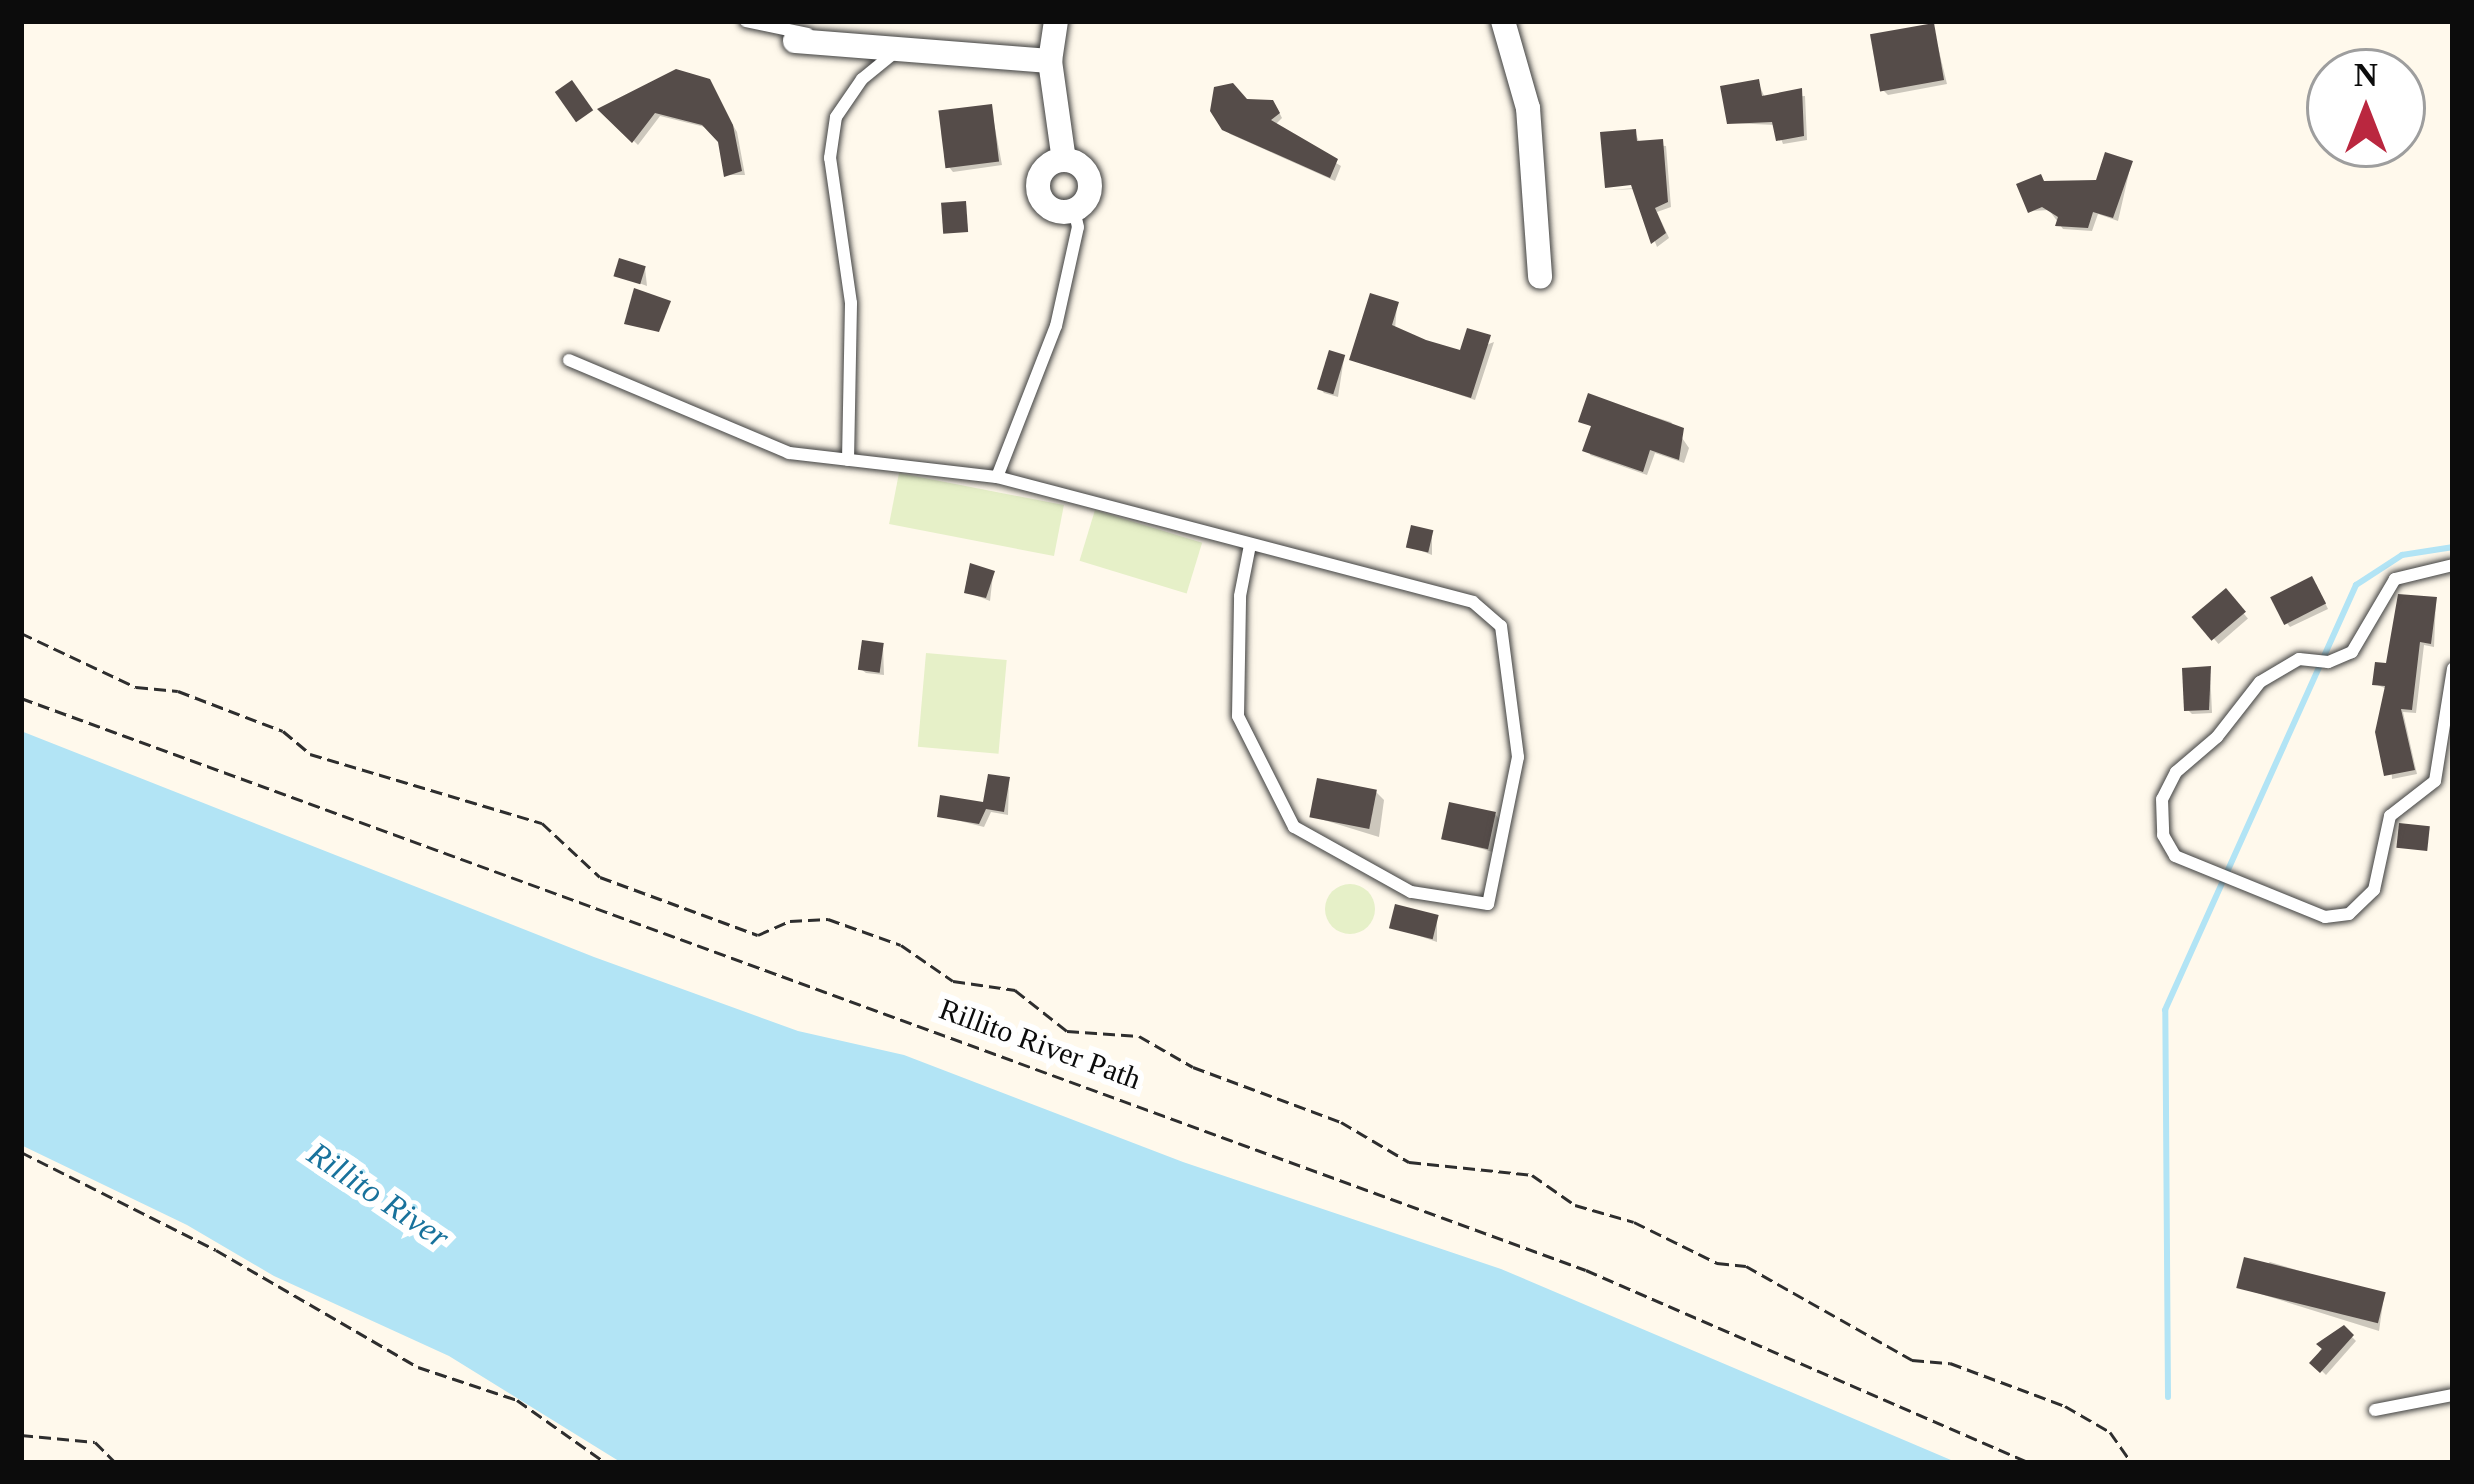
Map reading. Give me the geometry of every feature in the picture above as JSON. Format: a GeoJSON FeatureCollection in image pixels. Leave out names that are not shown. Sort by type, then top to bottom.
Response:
{"type":"FeatureCollection","features":[{"type":"Feature","properties":{"kind":"street"},"geometry":{"type":"LineString","coordinates":[[1056,21],[1049,61],[1064,160]]}},
{"type":"Feature","properties":{"kind":"street"},"geometry":{"type":"LineString","coordinates":[[1503,21],[1528,108],[1540,277]]}},
{"type":"Feature","properties":{"kind":"street"},"geometry":{"type":"LineString","coordinates":[[799,31],[826,43],[1049,61]]}},
{"type":"Feature","properties":{"kind":"street"},"geometry":{"type":"LineString","coordinates":[[1064,160],[1080,166],[1089,181],[1074,209],[1050,208],[1038,187],[1042,171],[1064,160]]}},
{"type":"Feature","properties":{"kind":"lane"},"geometry":{"type":"LineString","coordinates":[[746,21],[826,43]]}},
{"type":"Feature","properties":{"kind":"lane"},"geometry":{"type":"LineString","coordinates":[[848,460],[851,303],[830,158],[836,117],[862,80],[900,49]]}},
{"type":"Feature","properties":{"kind":"lane"},"geometry":{"type":"LineString","coordinates":[[997,478],[1056,326],[1078,227],[1074,209]]}},
{"type":"Feature","properties":{"kind":"lane"},"geometry":{"type":"LineString","coordinates":[[569,360],[789,453],[997,478],[1473,602],[1501,626],[1518,757],[1488,904],[1411,892],[1294,827],[1238,716],[1240,596],[1250,545]]}},
{"type":"Feature","properties":{"kind":"lane"},"geometry":{"type":"LineString","coordinates":[[2453,565],[2395,579],[2352,652],[2328,662],[2299,659],[2260,682],[2217,737],[2176,772],[2162,799],[2163,835],[2175,856],[2325,916],[2349,914],[2374,890],[2390,816],[2435,781],[2453,668]]}},
{"type":"Feature","properties":{"kind":"lane"},"geometry":{"type":"LineString","coordinates":[[2375,1410],[2453,1395]]}},
{"type":"Feature","properties":{"kind":"path"},"geometry":{"type":"LineString","coordinates":[[21,630],[136,687],[178,692],[283,731],[310,754],[542,823],[600,877],[758,935],[790,921],[827,919],[902,945],[953,981],[1015,990],[1067,1031],[1151,1041],[1192,1067],[1341,1122],[1409,1162],[1532,1175],[1575,1205],[1634,1222],[1717,1262],[1747,1266],[1912,1360],[1950,1363],[2065,1406],[2110,1432],[2132,1463]]}},
{"type":"Feature","properties":{"kind":"path","name":"Rillito River Path"},"geometry":{"type":"LineString","coordinates":[[21,698],[1586,1270],[2030,1463]]}},
{"type":"Feature","properties":{"kind":"path"},"geometry":{"type":"LineString","coordinates":[[21,1152],[217,1250],[418,1367],[517,1400],[606,1463]]}},
{"type":"Feature","properties":{"kind":"path"},"geometry":{"type":"LineString","coordinates":[[21,1435],[94,1442],[116,1463]]}},
{"type":"Feature","properties":{"kind":"green space"},"geometry":{"type":"Polygon","coordinates":[[[899,473],[1064,505],[1054,556],[889,524],[899,473]]]}},
{"type":"Feature","properties":{"kind":"green space"},"geometry":{"type":"Polygon","coordinates":[[[1095,510],[1202,543],[1187,593],[1080,561],[1095,510]]]}},
{"type":"Feature","properties":{"kind":"green space"},"geometry":{"type":"Polygon","coordinates":[[[926,653],[1007,660],[998,754],[918,747],[926,653]]]}},
{"type":"Feature","properties":{"kind":"green space"},"geometry":{"type":"Polygon","coordinates":[[[1350,884],[1367,892],[1375,909],[1367,926],[1350,934],[1333,926],[1325,909],[1333,892],[1350,884]]]}},
{"type":"Feature","properties":{"kind":"water","name":"Rillito River"},"geometry":{"type":"Polygon","coordinates":[[[21,731],[594,957],[798,1031],[904,1055],[1183,1162],[1501,1269],[1958,1463],[622,1463],[449,1356],[274,1276],[187,1225],[21,1145],[21,731]]]}},
{"type":"Feature","properties":{"kind":"building"},"geometry":{"type":"Polygon","coordinates":[[[1934,23],[1944,80],[1880,91],[1870,34],[1934,23]]]}},
{"type":"Feature","properties":{"kind":"building"},"geometry":{"type":"Polygon","coordinates":[[[676,69],[710,79],[733,125],[742,171],[724,177],[718,142],[702,125],[655,113],[632,143],[597,109],[676,69]]]}},
{"type":"Feature","properties":{"kind":"building"},"geometry":{"type":"Polygon","coordinates":[[[1759,79],[1762,96],[1802,88],[1804,136],[1776,141],[1772,122],[1727,124],[1720,86],[1759,79]]]}},
{"type":"Feature","properties":{"kind":"building"},"geometry":{"type":"Polygon","coordinates":[[[572,80],[593,110],[576,122],[555,92],[572,80]]]}},
{"type":"Feature","properties":{"kind":"building"},"geometry":{"type":"Polygon","coordinates":[[[1233,83],[1247,99],[1273,100],[1280,113],[1271,120],[1338,159],[1330,178],[1222,130],[1210,111],[1214,87],[1233,83]]]}},
{"type":"Feature","properties":{"kind":"building"},"geometry":{"type":"Polygon","coordinates":[[[992,104],[999,162],[945,168],[938,111],[992,104]]]}},
{"type":"Feature","properties":{"kind":"building"},"geometry":{"type":"Polygon","coordinates":[[[1636,129],[1637,141],[1663,139],[1668,202],[1655,208],[1666,233],[1651,244],[1631,185],[1605,188],[1600,132],[1636,129]]]}},
{"type":"Feature","properties":{"kind":"building"},"geometry":{"type":"Polygon","coordinates":[[[2105,152],[2133,161],[2113,218],[2093,212],[2088,228],[2055,226],[2058,217],[2042,207],[2028,213],[2016,184],[2041,174],[2044,181],[2096,180],[2105,152]]]}},
{"type":"Feature","properties":{"kind":"building"},"geometry":{"type":"Polygon","coordinates":[[[966,201],[968,232],[943,234],[941,203],[966,201]]]}},
{"type":"Feature","properties":{"kind":"building"},"geometry":{"type":"Polygon","coordinates":[[[619,258],[646,266],[640,284],[613,276],[619,258]]]}},
{"type":"Feature","properties":{"kind":"building"},"geometry":{"type":"Polygon","coordinates":[[[634,288],[671,301],[659,332],[624,324],[634,288]]]}},
{"type":"Feature","properties":{"kind":"building"},"geometry":{"type":"Polygon","coordinates":[[[1370,293],[1399,302],[1392,325],[1426,340],[1460,350],[1467,328],[1491,335],[1471,398],[1349,360],[1370,293]]]}},
{"type":"Feature","properties":{"kind":"building"},"geometry":{"type":"Polygon","coordinates":[[[1329,350],[1345,355],[1333,394],[1317,389],[1329,350]]]}},
{"type":"Feature","properties":{"kind":"building"},"geometry":{"type":"Polygon","coordinates":[[[1588,393],[1684,428],[1679,460],[1650,450],[1643,472],[1582,451],[1591,426],[1578,422],[1588,393]]]}},
{"type":"Feature","properties":{"kind":"building"},"geometry":{"type":"Polygon","coordinates":[[[1411,525],[1433,530],[1428,553],[1406,547],[1411,525]]]}},
{"type":"Feature","properties":{"kind":"building"},"geometry":{"type":"Polygon","coordinates":[[[970,563],[995,571],[986,598],[964,593],[970,563]]]}},
{"type":"Feature","properties":{"kind":"building"},"geometry":{"type":"Polygon","coordinates":[[[2312,576],[2326,604],[2284,625],[2270,597],[2312,576]]]}},
{"type":"Feature","properties":{"kind":"building"},"geometry":{"type":"Polygon","coordinates":[[[2226,588],[2246,612],[2211,641],[2192,617],[2226,588]]]}},
{"type":"Feature","properties":{"kind":"building"},"geometry":{"type":"Polygon","coordinates":[[[2398,594],[2437,597],[2431,644],[2420,642],[2412,710],[2401,709],[2415,770],[2384,776],[2375,732],[2385,686],[2372,685],[2375,662],[2386,663],[2398,594]]]}},
{"type":"Feature","properties":{"kind":"building"},"geometry":{"type":"Polygon","coordinates":[[[862,640],[884,643],[880,673],[858,670],[862,640]]]}},
{"type":"Feature","properties":{"kind":"building"},"geometry":{"type":"Polygon","coordinates":[[[2211,666],[2209,710],[2184,711],[2182,668],[2211,666]]]}},
{"type":"Feature","properties":{"kind":"building"},"geometry":{"type":"Polygon","coordinates":[[[988,774],[1010,777],[1004,812],[986,809],[979,824],[937,817],[940,795],[983,802],[988,774]]]}},
{"type":"Feature","properties":{"kind":"building"},"geometry":{"type":"Polygon","coordinates":[[[1317,778],[1377,790],[1369,829],[1309,817],[1317,778]]]}},
{"type":"Feature","properties":{"kind":"building"},"geometry":{"type":"Polygon","coordinates":[[[1449,802],[1496,812],[1488,849],[1441,839],[1449,802]]]}},
{"type":"Feature","properties":{"kind":"building"},"geometry":{"type":"Polygon","coordinates":[[[2399,823],[2430,826],[2427,851],[2396,848],[2399,823]]]}},
{"type":"Feature","properties":{"kind":"building"},"geometry":{"type":"Polygon","coordinates":[[[1395,904],[1439,915],[1433,939],[1389,928],[1395,904]]]}},
{"type":"Feature","properties":{"kind":"building"},"geometry":{"type":"Polygon","coordinates":[[[2244,1257],[2386,1292],[2378,1323],[2236,1288],[2244,1257]]]}},
{"type":"Feature","properties":{"kind":"building"},"geometry":{"type":"Polygon","coordinates":[[[2344,1325],[2354,1335],[2320,1373],[2309,1363],[2322,1349],[2316,1344],[2344,1325]]]}},
{"type":"Feature","properties":{"kind":"waterway"},"geometry":{"type":"LineString","coordinates":[[2168,1397],[2165,1010],[2356,585],[2402,555],[2453,547]]}}]}
